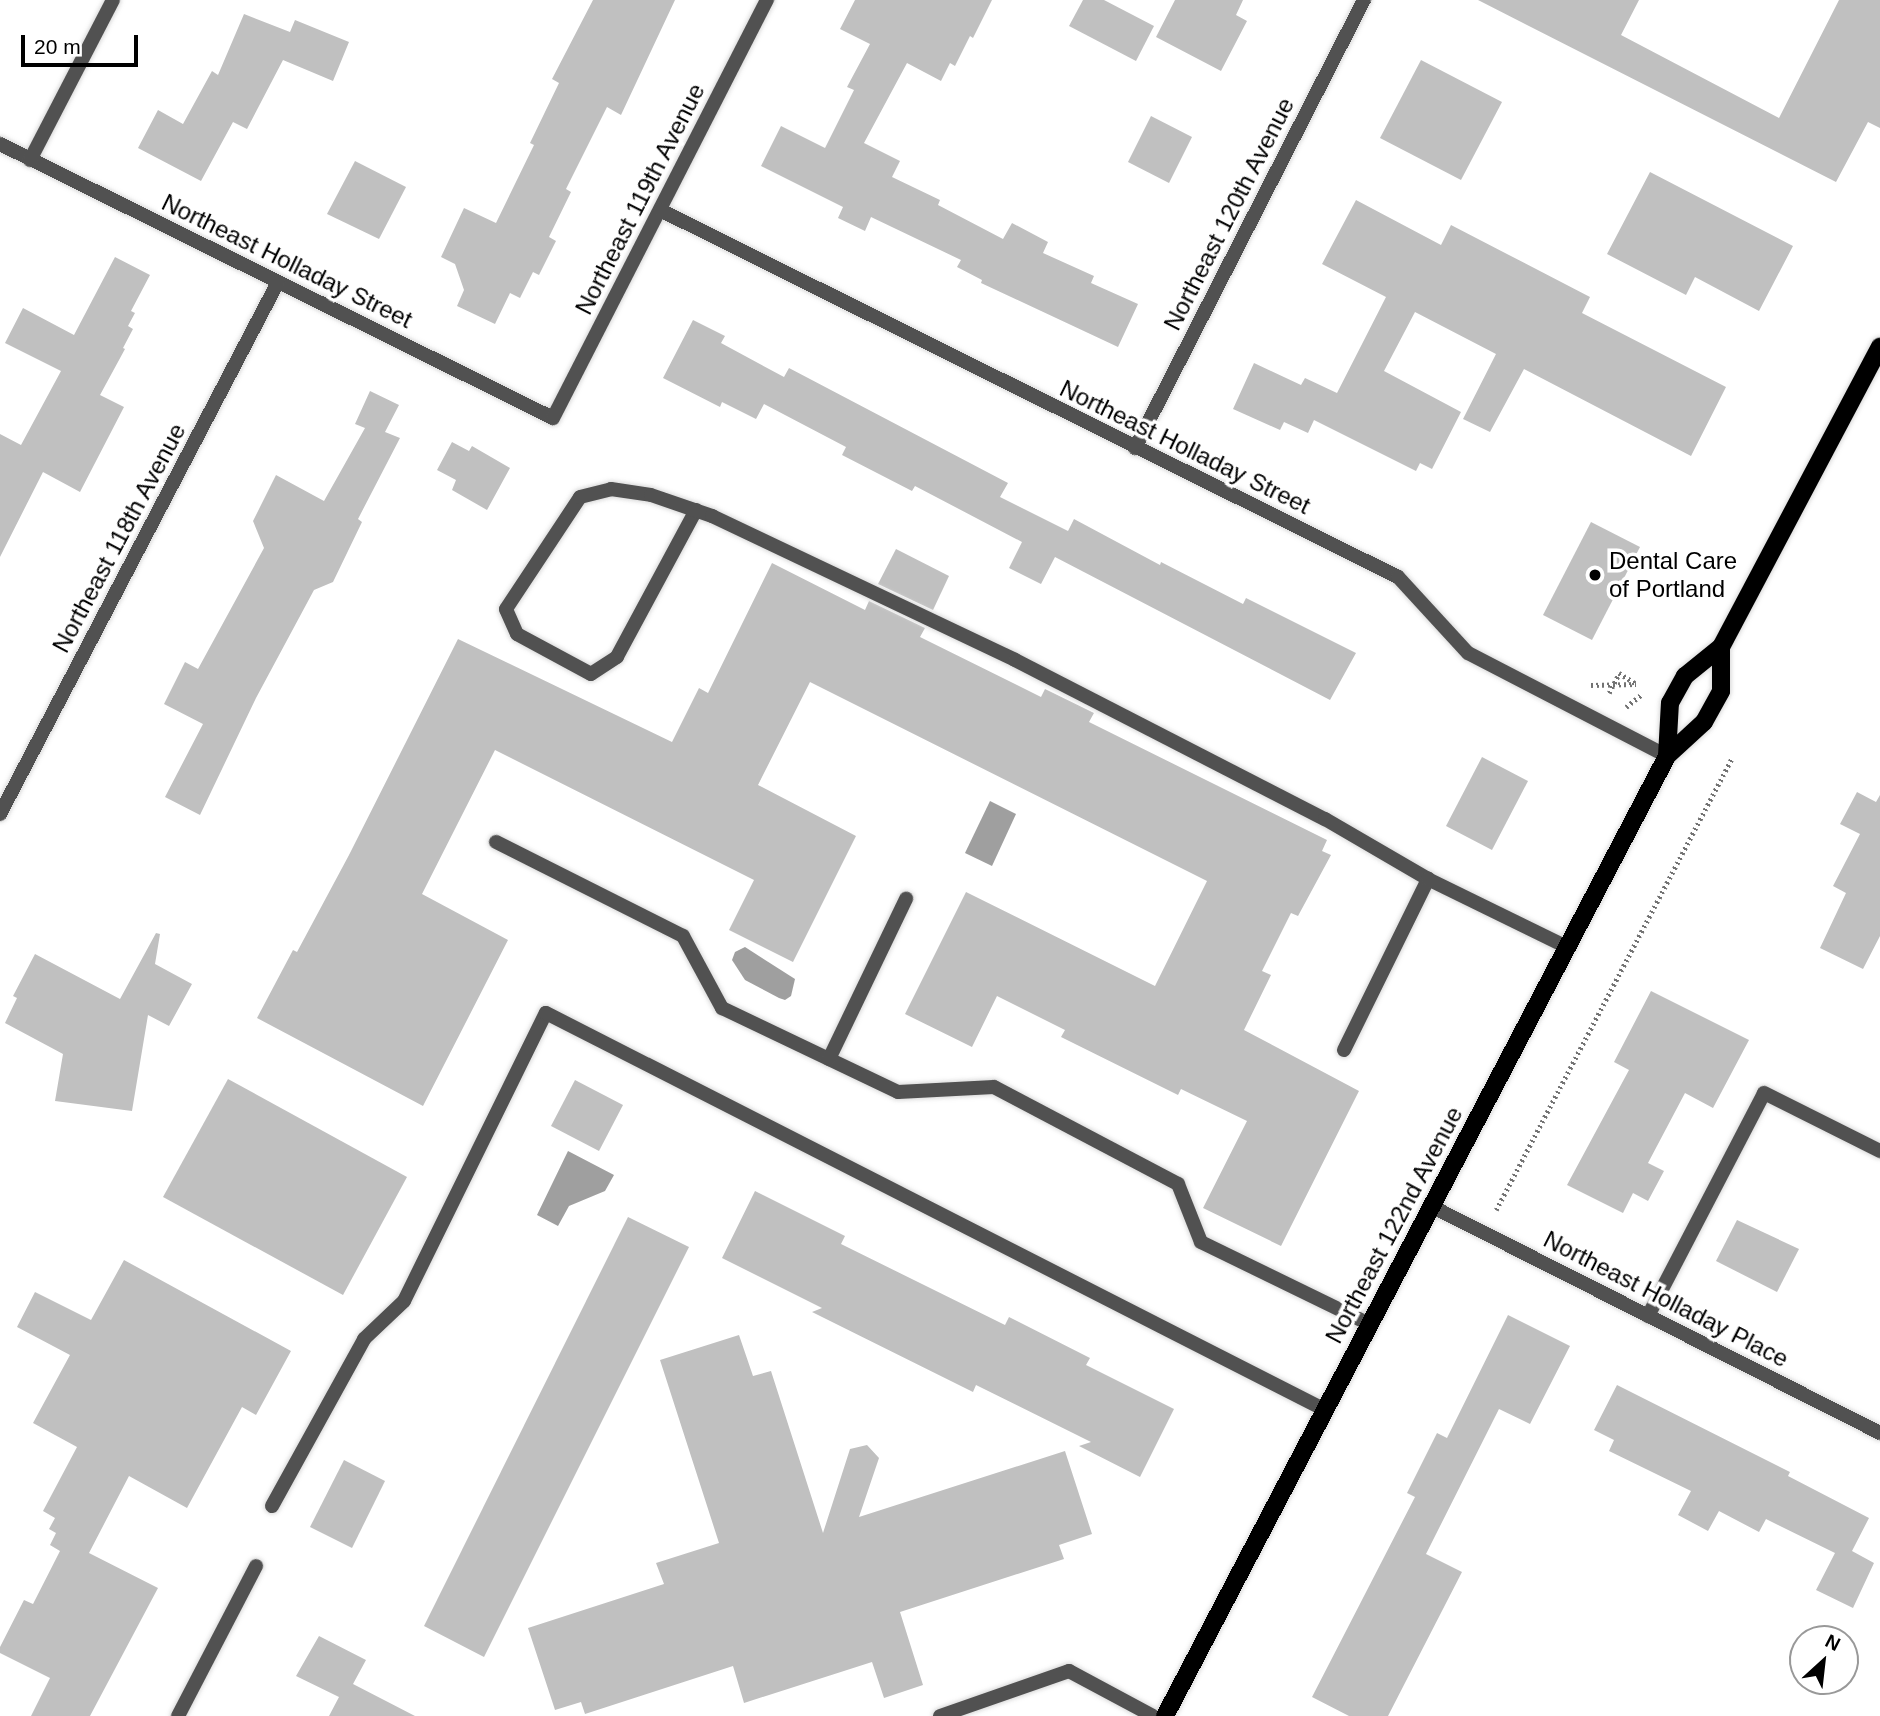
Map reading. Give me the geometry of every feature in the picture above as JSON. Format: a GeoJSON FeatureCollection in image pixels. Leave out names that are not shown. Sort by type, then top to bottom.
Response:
{"type":"FeatureCollection","features":[{"type":"Feature","properties":{"kind":"main road","name":"Northeast 122nd Avenue"},"geometry":{"type":"LineString","coordinates":[[1667,756],[1670,703],[1685,676],[1721,647],[1880,347]]}},
{"type":"Feature","properties":{"kind":"main road","name":"Northeast 122nd Avenue"},"geometry":{"type":"LineString","coordinates":[[1165,1716],[1667,756],[1704,722],[1721,691],[1721,647]]}},
{"type":"Feature","properties":{"kind":"street"},"geometry":{"type":"LineString","coordinates":[[30,160],[113,0]]}},
{"type":"Feature","properties":{"kind":"street","name":"Northeast 119th Avenue"},"geometry":{"type":"LineString","coordinates":[[553,418],[766,0]]}},
{"type":"Feature","properties":{"kind":"street","name":"Northeast 120th Avenue"},"geometry":{"type":"LineString","coordinates":[[1135,448],[1364,0]]}},
{"type":"Feature","properties":{"kind":"street","name":"Northeast Holladay Street"},"geometry":{"type":"LineString","coordinates":[[0,144],[553,418]]}},
{"type":"Feature","properties":{"kind":"street","name":"Northeast Holladay Street"},"geometry":{"type":"LineString","coordinates":[[660,210],[1398,577],[1468,653],[1667,756]]}},
{"type":"Feature","properties":{"kind":"street","name":"Northeast 118th Avenue"},"geometry":{"type":"LineString","coordinates":[[0,814],[278,282]]}},
{"type":"Feature","properties":{"kind":"street"},"geometry":{"type":"LineString","coordinates":[[696,510],[617,657],[591,674],[517,634],[506,608],[580,497],[611,489],[650,495],[696,510],[1015,660],[1325,819],[1428,879],[1567,947]]}},
{"type":"Feature","properties":{"kind":"street"},"geometry":{"type":"LineString","coordinates":[[496,842],[683,936],[722,1007],[898,1092],[994,1087],[1178,1184],[1201,1242],[1369,1324]]}},
{"type":"Feature","properties":{"kind":"street"},"geometry":{"type":"LineString","coordinates":[[1344,1050],[1428,879]]}},
{"type":"Feature","properties":{"kind":"street"},"geometry":{"type":"LineString","coordinates":[[829,1059],[906,899]]}},
{"type":"Feature","properties":{"kind":"street"},"geometry":{"type":"LineString","coordinates":[[272,1506],[365,1339],[404,1301],[546,1013],[1325,1410]]}},
{"type":"Feature","properties":{"kind":"street"},"geometry":{"type":"LineString","coordinates":[[1648,1316],[1764,1093],[1880,1151]]}},
{"type":"Feature","properties":{"kind":"street","name":"Northeast Holladay Place"},"geometry":{"type":"LineString","coordinates":[[1431,1206],[1880,1433]]}},
{"type":"Feature","properties":{"kind":"street"},"geometry":{"type":"LineString","coordinates":[[178,1716],[256,1566]]}},
{"type":"Feature","properties":{"kind":"street"},"geometry":{"type":"LineString","coordinates":[[940,1716],[1069,1671],[1153,1716]]}},
{"type":"Feature","properties":{"kind":"path"},"geometry":{"type":"LineString","coordinates":[[1609,693],[1619,673],[1636,684]]}},
{"type":"Feature","properties":{"kind":"path"},"geometry":{"type":"LineString","coordinates":[[1484,1233],[1732,758]]}},
{"type":"Feature","properties":{"kind":"shaded area"},"geometry":{"type":"Polygon","coordinates":[[[990,801],[1016,814],[992,866],[965,853],[990,801]]]}},
{"type":"Feature","properties":{"kind":"shaded area"},"geometry":{"type":"Polygon","coordinates":[[[745,947],[795,979],[791,996],[785,1000],[779,998],[745,980],[732,960],[735,952],[745,947]]]}},
{"type":"Feature","properties":{"kind":"shaded area"},"geometry":{"type":"Polygon","coordinates":[[[568,1151],[614,1175],[605,1191],[569,1206],[558,1226],[537,1215],[568,1151]]]}},
{"type":"Feature","properties":{"kind":"building"},"geometry":{"type":"Polygon","coordinates":[[[593,0],[675,0],[621,115],[607,107],[566,189],[571,192],[549,237],[556,241],[539,275],[533,272],[520,298],[510,293],[495,324],[457,306],[464,290],[455,264],[441,257],[464,208],[496,223],[534,145],[530,143],[559,83],[552,79],[593,0]]]}},
{"type":"Feature","properties":{"kind":"building"},"geometry":{"type":"Polygon","coordinates":[[[855,0],[992,0],[973,38],[970,36],[955,66],[950,63],[941,81],[907,63],[864,143],[900,161],[892,177],[940,200],[938,205],[1003,239],[1012,223],[1048,242],[1043,253],[1094,276],[1091,283],[1138,304],[1118,347],[981,283],[982,280],[957,267],[961,260],[871,217],[865,231],[838,218],[843,207],[761,166],[781,126],[825,148],[854,90],[847,87],[870,44],[840,29],[855,0]]]}},
{"type":"Feature","properties":{"kind":"building"},"geometry":{"type":"Polygon","coordinates":[[[1083,0],[1104,0],[1154,26],[1136,61],[1069,26],[1083,0]]]}},
{"type":"Feature","properties":{"kind":"building"},"geometry":{"type":"Polygon","coordinates":[[[1175,0],[1243,0],[1236,15],[1247,21],[1221,71],[1156,37],[1175,0]]]}},
{"type":"Feature","properties":{"kind":"building"},"geometry":{"type":"Polygon","coordinates":[[[1478,0],[1639,0],[1621,35],[1779,118],[1839,0],[1880,0],[1880,128],[1868,122],[1836,182],[1478,0]]]}},
{"type":"Feature","properties":{"kind":"building"},"geometry":{"type":"Polygon","coordinates":[[[244,14],[290,32],[295,20],[349,42],[333,81],[283,60],[247,129],[233,122],[201,181],[138,148],[158,110],[183,124],[212,71],[218,75],[244,14]]]}},
{"type":"Feature","properties":{"kind":"building"},"geometry":{"type":"Polygon","coordinates":[[[1421,60],[1502,102],[1461,180],[1380,138],[1421,60]]]}},
{"type":"Feature","properties":{"kind":"building"},"geometry":{"type":"Polygon","coordinates":[[[1151,116],[1192,137],[1169,183],[1128,162],[1151,116]]]}},
{"type":"Feature","properties":{"kind":"building"},"geometry":{"type":"Polygon","coordinates":[[[355,161],[406,187],[379,239],[327,214],[355,161]]]}},
{"type":"Feature","properties":{"kind":"building"},"geometry":{"type":"Polygon","coordinates":[[[1650,172],[1793,246],[1759,311],[1695,277],[1686,295],[1607,254],[1650,172]]]}},
{"type":"Feature","properties":{"kind":"building"},"geometry":{"type":"Polygon","coordinates":[[[1356,200],[1441,245],[1451,225],[1590,297],[1582,313],[1726,387],[1691,456],[1524,369],[1490,432],[1463,419],[1496,354],[1415,312],[1384,371],[1461,412],[1432,469],[1420,463],[1416,471],[1314,420],[1308,433],[1284,422],[1280,430],[1233,409],[1254,363],[1301,385],[1305,378],[1337,393],[1386,297],[1322,264],[1356,200]]]}},
{"type":"Feature","properties":{"kind":"building"},"geometry":{"type":"Polygon","coordinates":[[[115,257],[150,275],[131,311],[135,313],[128,326],[133,329],[123,348],[125,349],[100,395],[124,407],[80,492],[43,472],[0,557],[0,434],[21,445],[61,371],[5,343],[23,308],[74,335],[115,257]]]}},
{"type":"Feature","properties":{"kind":"building"},"geometry":{"type":"Polygon","coordinates":[[[693,320],[725,336],[721,343],[784,377],[789,368],[1008,483],[1000,497],[1068,531],[1074,519],[1160,565],[1161,562],[1243,604],[1246,598],[1356,653],[1330,700],[1055,557],[1041,584],[1009,568],[1022,542],[915,486],[912,491],[842,455],[846,447],[764,404],[756,419],[722,402],[720,407],[663,378],[693,320]]]}},
{"type":"Feature","properties":{"kind":"building"},"geometry":{"type":"Polygon","coordinates":[[[370,391],[399,405],[385,432],[400,438],[358,519],[362,522],[333,582],[314,590],[256,698],[200,815],[165,797],[203,724],[164,704],[185,662],[198,669],[264,548],[253,521],[276,475],[324,501],[365,428],[355,424],[370,391]]]}},
{"type":"Feature","properties":{"kind":"building"},"geometry":{"type":"Polygon","coordinates":[[[452,442],[469,451],[472,446],[510,468],[487,510],[452,490],[456,480],[437,470],[452,442]]]}},
{"type":"Feature","properties":{"kind":"building","name":"Dental Care of Portland"},"geometry":{"type":"Polygon","coordinates":[[[1591,522],[1640,547],[1592,640],[1543,615],[1591,522]]]}},
{"type":"Feature","properties":{"kind":"building"},"geometry":{"type":"Polygon","coordinates":[[[896,549],[949,576],[933,610],[878,584],[896,549]]]}},
{"type":"Feature","properties":{"kind":"building"},"geometry":{"type":"Polygon","coordinates":[[[772,563],[865,610],[869,601],[925,628],[920,637],[1041,697],[1045,689],[1094,713],[1089,722],[1327,840],[1322,851],[1331,855],[1298,916],[1291,913],[1262,971],[1271,975],[1244,1030],[1359,1091],[1281,1246],[1203,1208],[1247,1121],[1181,1089],[1178,1095],[1061,1037],[1065,1030],[997,996],[972,1047],[905,1014],[966,892],[1155,986],[1207,881],[810,682],[758,785],[856,836],[793,962],[729,930],[754,880],[495,750],[422,894],[508,940],[423,1106],[257,1018],[293,950],[297,952],[349,855],[458,639],[672,742],[699,688],[708,693],[772,563]]]}},
{"type":"Feature","properties":{"kind":"building"},"geometry":{"type":"Polygon","coordinates":[[[1482,757],[1528,781],[1492,850],[1446,826],[1482,757]]]}},
{"type":"Feature","properties":{"kind":"building"},"geometry":{"type":"Polygon","coordinates":[[[1857,792],[1876,802],[1880,795],[1880,936],[1863,969],[1820,948],[1846,893],[1833,886],[1860,834],[1840,824],[1857,792]]]}},
{"type":"Feature","properties":{"kind":"building"},"geometry":{"type":"Polygon","coordinates":[[[156,933],[160,934],[155,964],[192,984],[169,1026],[148,1015],[132,1111],[55,1101],[63,1054],[5,1023],[17,998],[13,996],[35,954],[120,999],[156,933]]]}},
{"type":"Feature","properties":{"kind":"building"},"geometry":{"type":"Polygon","coordinates":[[[1651,991],[1749,1040],[1713,1108],[1685,1093],[1648,1163],[1664,1171],[1648,1201],[1633,1193],[1623,1213],[1567,1185],[1629,1070],[1614,1062],[1651,991]]]}},
{"type":"Feature","properties":{"kind":"building"},"geometry":{"type":"Polygon","coordinates":[[[228,1079],[407,1177],[343,1295],[163,1197],[228,1079]]]}},
{"type":"Feature","properties":{"kind":"building"},"geometry":{"type":"Polygon","coordinates":[[[575,1080],[623,1105],[599,1151],[551,1126],[575,1080]]]}},
{"type":"Feature","properties":{"kind":"building"},"geometry":{"type":"Polygon","coordinates":[[[755,1191],[845,1236],[841,1244],[1005,1325],[1009,1317],[1090,1358],[1086,1365],[1174,1409],[1140,1477],[1079,1446],[1091,1442],[976,1385],[973,1392],[812,1312],[822,1308],[722,1258],[755,1191]]]}},
{"type":"Feature","properties":{"kind":"building"},"geometry":{"type":"Polygon","coordinates":[[[628,1217],[689,1247],[484,1657],[424,1626],[628,1217]]]}},
{"type":"Feature","properties":{"kind":"building"},"geometry":{"type":"Polygon","coordinates":[[[1737,1220],[1799,1249],[1777,1292],[1716,1261],[1737,1220]]]}},
{"type":"Feature","properties":{"kind":"building"},"geometry":{"type":"Polygon","coordinates":[[[124,1260],[291,1351],[256,1415],[242,1407],[187,1508],[129,1476],[89,1553],[158,1588],[90,1716],[31,1716],[50,1678],[0,1653],[0,1647],[24,1600],[33,1604],[60,1551],[50,1545],[56,1533],[49,1529],[55,1518],[43,1511],[77,1447],[33,1423],[70,1355],[17,1327],[35,1292],[91,1320],[124,1260]]]}},
{"type":"Feature","properties":{"kind":"building"},"geometry":{"type":"Polygon","coordinates":[[[1508,1315],[1570,1346],[1530,1424],[1499,1409],[1426,1554],[1462,1572],[1388,1716],[1349,1716],[1312,1697],[1415,1497],[1407,1493],[1437,1433],[1447,1438],[1508,1315]]]}},
{"type":"Feature","properties":{"kind":"building"},"geometry":{"type":"Polygon","coordinates":[[[739,1335],[753,1376],[771,1371],[823,1533],[850,1449],[867,1445],[879,1458],[859,1517],[1065,1451],[1092,1534],[1059,1545],[1064,1559],[900,1612],[923,1685],[884,1698],[872,1662],[744,1703],[733,1666],[585,1714],[581,1702],[555,1710],[528,1628],[664,1584],[656,1563],[719,1543],[660,1360],[739,1335]]]}},
{"type":"Feature","properties":{"kind":"building"},"geometry":{"type":"Polygon","coordinates":[[[1617,1385],[1790,1472],[1788,1476],[1869,1518],[1852,1551],[1874,1563],[1853,1608],[1816,1590],[1835,1553],[1766,1519],[1759,1532],[1719,1511],[1708,1531],[1678,1515],[1691,1491],[1609,1451],[1614,1440],[1594,1430],[1617,1385]]]}},
{"type":"Feature","properties":{"kind":"building"},"geometry":{"type":"Polygon","coordinates":[[[344,1460],[385,1481],[352,1548],[310,1527],[344,1460]]]}},
{"type":"Feature","properties":{"kind":"building"},"geometry":{"type":"Polygon","coordinates":[[[319,1636],[366,1660],[353,1684],[415,1716],[329,1716],[339,1697],[296,1676],[319,1636]]]}},
{"type":"Feature","properties":{"kind":"place","name":"Dental Care of Portland"},"geometry":{"type":"Point","coordinates":[1595,575]}}]}
